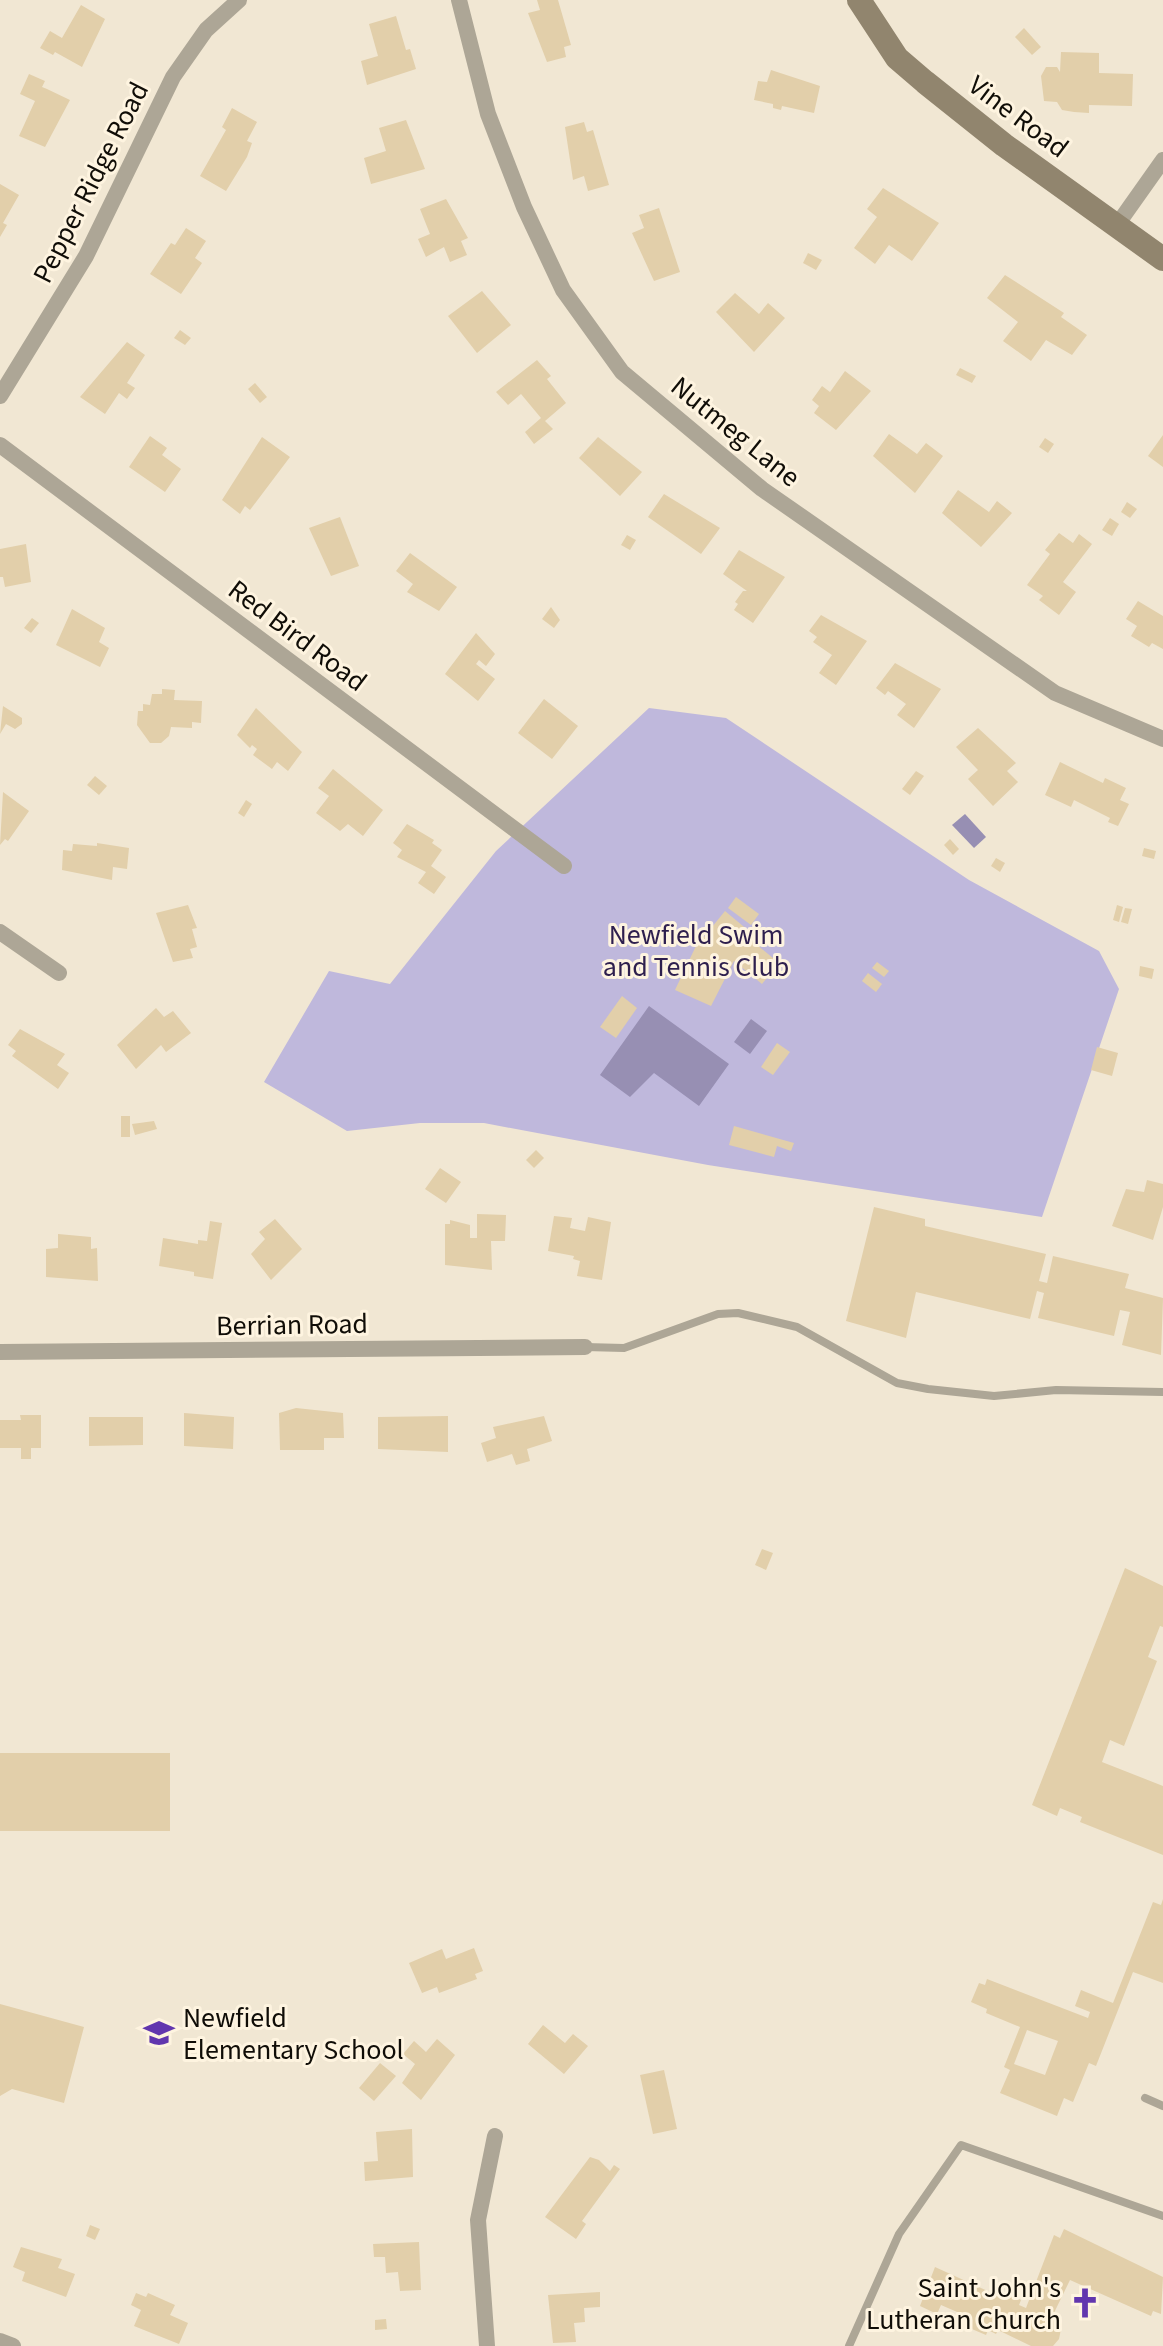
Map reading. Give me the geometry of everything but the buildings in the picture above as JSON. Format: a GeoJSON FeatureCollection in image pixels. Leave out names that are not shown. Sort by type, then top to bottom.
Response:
{"type":"FeatureCollection","features":[{"type":"Feature","properties":{"kind":"street","name":"Pepper Ridge Road"},"geometry":{"type":"LineString","coordinates":[[0,396],[86,256],[173,77],[206,30],[239,0]]}},
{"type":"Feature","properties":{"kind":"street","name":"Vine Road"},"geometry":{"type":"LineString","coordinates":[[859,0],[874,26],[906,66],[1004,145],[1163,259]]}},
{"type":"Feature","properties":{"kind":"street","name":"Nutmeg Lane"},"geometry":{"type":"LineString","coordinates":[[461,2],[488,114],[524,207],[563,290],[622,372],[762,489],[1055,693],[1163,739]]}},
{"type":"Feature","properties":{"kind":"street"},"geometry":{"type":"LineString","coordinates":[[1117,225],[1163,160]]}},
{"type":"Feature","properties":{"kind":"street","name":"Red Bird Road"},"geometry":{"type":"LineString","coordinates":[[0,445],[564,866]]}},
{"type":"Feature","properties":{"kind":"street"},"geometry":{"type":"LineString","coordinates":[[0,932],[59,973]]}},
{"type":"Feature","properties":{"kind":"street","name":"Berrian Road"},"geometry":{"type":"LineString","coordinates":[[0,1352],[585,1347]]}},
{"type":"Feature","properties":{"kind":"street"},"geometry":{"type":"LineString","coordinates":[[487,2346],[478,2220],[495,2136]]}},
{"type":"Feature","properties":{"kind":"street"},"geometry":{"type":"LineString","coordinates":[[0,2341],[13,2346]]}},
{"type":"Feature","properties":{"kind":"lane"},"geometry":{"type":"LineString","coordinates":[[585,1347],[624,1348],[718,1314],[738,1313],[797,1327],[897,1383],[928,1389],[994,1396],[1056,1390],[1163,1392]]}},
{"type":"Feature","properties":{"kind":"lane"},"geometry":{"type":"LineString","coordinates":[[1145,2098],[1163,2106]]}},
{"type":"Feature","properties":{"kind":"lane"},"geometry":{"type":"LineString","coordinates":[[849,2346],[899,2234],[961,2145],[1163,2216]]}},
{"type":"Feature","properties":{"kind":"green space","name":"Newfield Swim and Tennis Club"},"geometry":{"type":"Polygon","coordinates":[[[649,708],[726,718],[969,880],[1099,951],[1119,989],[1042,1217],[708,1165],[484,1123],[420,1123],[347,1131],[264,1082],[329,971],[390,984],[496,851],[649,708]]]}},
{"type":"Feature","properties":{"kind":"shaded area"},"geometry":{"type":"Polygon","coordinates":[[[965,814],[986,837],[974,848],[952,825],[965,814]]]}},
{"type":"Feature","properties":{"kind":"shaded area"},"geometry":{"type":"Polygon","coordinates":[[[649,1006],[729,1064],[699,1106],[654,1073],[630,1097],[600,1075],[649,1006]]]}},
{"type":"Feature","properties":{"kind":"shaded area"},"geometry":{"type":"Polygon","coordinates":[[[751,1019],[767,1031],[750,1054],[734,1042],[751,1019]]]}},
{"type":"Feature","properties":{"kind":"place","name":"Newfield Elementary School"},"geometry":{"type":"Point","coordinates":[159,2033]}},
{"type":"Feature","properties":{"kind":"place","name":"Saint John's Lutheran Church"},"geometry":{"type":"Point","coordinates":[1085,2303]}}]}
